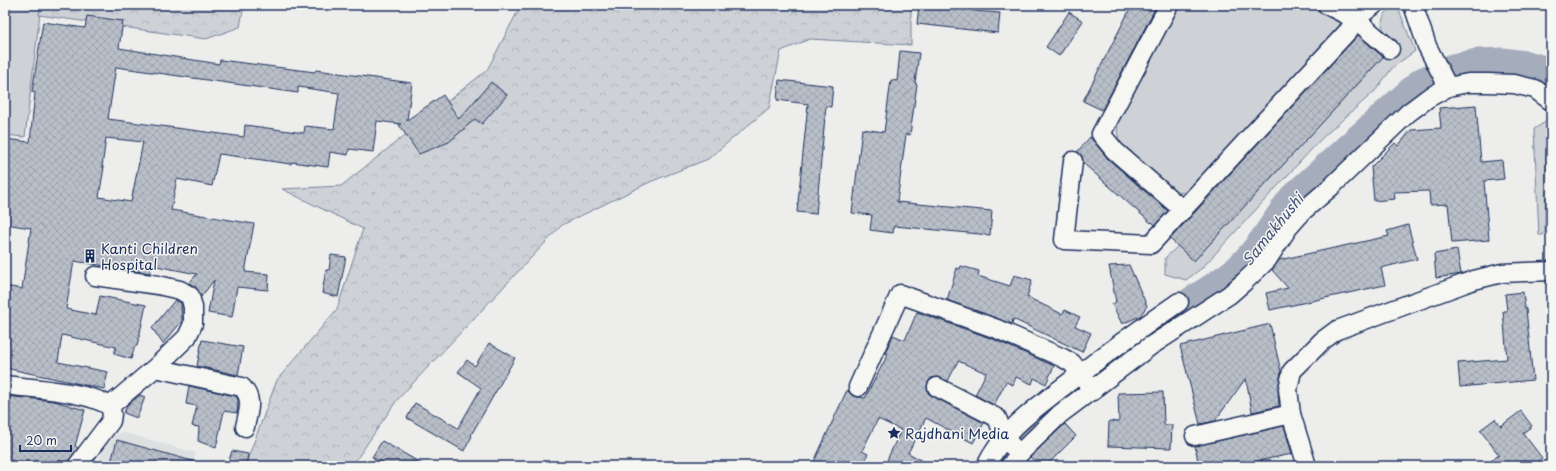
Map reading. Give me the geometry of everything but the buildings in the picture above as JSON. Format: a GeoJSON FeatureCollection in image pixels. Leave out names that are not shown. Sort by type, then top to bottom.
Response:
{"type":"FeatureCollection","features":[{"type":"Feature","properties":{"kind":"street"},"geometry":{"type":"LineString","coordinates":[[1169,5],[1101,134],[1115,150],[1183,210]]}},
{"type":"Feature","properties":{"kind":"street"},"geometry":{"type":"LineString","coordinates":[[1327,5],[1355,19],[1390,49]]}},
{"type":"Feature","properties":{"kind":"street"},"geometry":{"type":"LineString","coordinates":[[1073,161],[1064,240],[1151,244],[1349,30],[1355,19],[1374,5]]}},
{"type":"Feature","properties":{"kind":"street"},"geometry":{"type":"LineString","coordinates":[[1413,5],[1427,46],[1446,83]]}},
{"type":"Feature","properties":{"kind":"street"},"geometry":{"type":"LineString","coordinates":[[1087,382],[1149,347],[1229,295],[1267,260],[1288,228],[1303,211],[1332,186],[1408,113],[1446,83],[1514,84],[1535,89],[1551,101]]}},
{"type":"Feature","properties":{"kind":"street"},"geometry":{"type":"LineString","coordinates":[[1307,466],[1292,414],[1288,389],[1292,371],[1322,341],[1337,330],[1474,280],[1502,273],[1551,271]]}},
{"type":"Feature","properties":{"kind":"street"},"geometry":{"type":"LineString","coordinates":[[95,276],[158,285],[180,290],[190,296],[193,307],[193,324],[187,337],[155,368],[110,406]]}},
{"type":"Feature","properties":{"kind":"street"},"geometry":{"type":"LineString","coordinates":[[858,387],[900,294],[990,327],[1063,358],[1072,363],[1087,382]]}},
{"type":"Feature","properties":{"kind":"street"},"geometry":{"type":"LineString","coordinates":[[986,466],[997,446],[1011,449],[1060,414],[1087,382],[1143,327],[1179,302]]}},
{"type":"Feature","properties":{"kind":"street"},"geometry":{"type":"LineString","coordinates":[[155,368],[242,387],[247,392],[250,400],[245,427]]}},
{"type":"Feature","properties":{"kind":"street"},"geometry":{"type":"LineString","coordinates":[[5,385],[89,397],[110,406],[112,414],[111,421],[77,466]]}},
{"type":"Feature","properties":{"kind":"street"},"geometry":{"type":"LineString","coordinates":[[937,387],[997,418],[1011,449]]}},
{"type":"Feature","properties":{"kind":"street"},"geometry":{"type":"LineString","coordinates":[[1195,436],[1292,414]]}},
{"type":"Feature","properties":{"kind":"shaded area"},"geometry":{"type":"Polygon","coordinates":[[[122,432],[196,453],[192,466],[96,466],[105,446],[113,436],[122,432]]]}},
{"type":"Feature","properties":{"kind":"green space"},"geometry":{"type":"Polygon","coordinates":[[[5,5],[41,5],[25,137],[5,135],[5,5]]]}},
{"type":"Feature","properties":{"kind":"green space"},"geometry":{"type":"Polygon","coordinates":[[[41,5],[244,5],[240,27],[206,39],[39,15],[41,5]]]}},
{"type":"Feature","properties":{"kind":"green space"},"geometry":{"type":"Polygon","coordinates":[[[521,5],[911,5],[911,45],[810,39],[781,51],[769,108],[708,159],[650,182],[562,225],[397,400],[352,466],[245,466],[277,380],[337,309],[363,229],[282,189],[341,186],[487,70],[521,5]]]}},
{"type":"Feature","properties":{"kind":"green space"},"geometry":{"type":"Polygon","coordinates":[[[1176,5],[1306,5],[1338,22],[1342,29],[1187,193],[1176,192],[1120,144],[1117,131],[1119,116],[1176,5]]]}},
{"type":"Feature","properties":{"kind":"green space"},"geometry":{"type":"Polygon","coordinates":[[[1397,5],[1415,51],[1393,67],[1375,91],[1323,137],[1202,268],[1186,280],[1165,274],[1165,258],[1178,246],[1194,261],[1397,41],[1382,27],[1386,12],[1397,5]]]}},
{"type":"Feature","properties":{"kind":"green space"},"geometry":{"type":"Polygon","coordinates":[[[1547,121],[1545,231],[1543,235],[1539,235],[1534,129],[1547,121]]]}},
{"type":"Feature","properties":{"kind":"waterway","name":"Samakhushi"},"geometry":{"type":"LineString","coordinates":[[995,466],[1000,457],[1013,442],[1063,399],[1183,308],[1217,286],[1245,264],[1253,256],[1294,198],[1422,83],[1453,69],[1478,64],[1504,63],[1526,66],[1551,73]]}},
{"type":"Feature","properties":{"kind":"place","name":"Kanti Children Hospital"},"geometry":{"type":"Point","coordinates":[90,256]}},
{"type":"Feature","properties":{"kind":"place","name":"Rajdhani Media"},"geometry":{"type":"Point","coordinates":[894,433]}}]}
